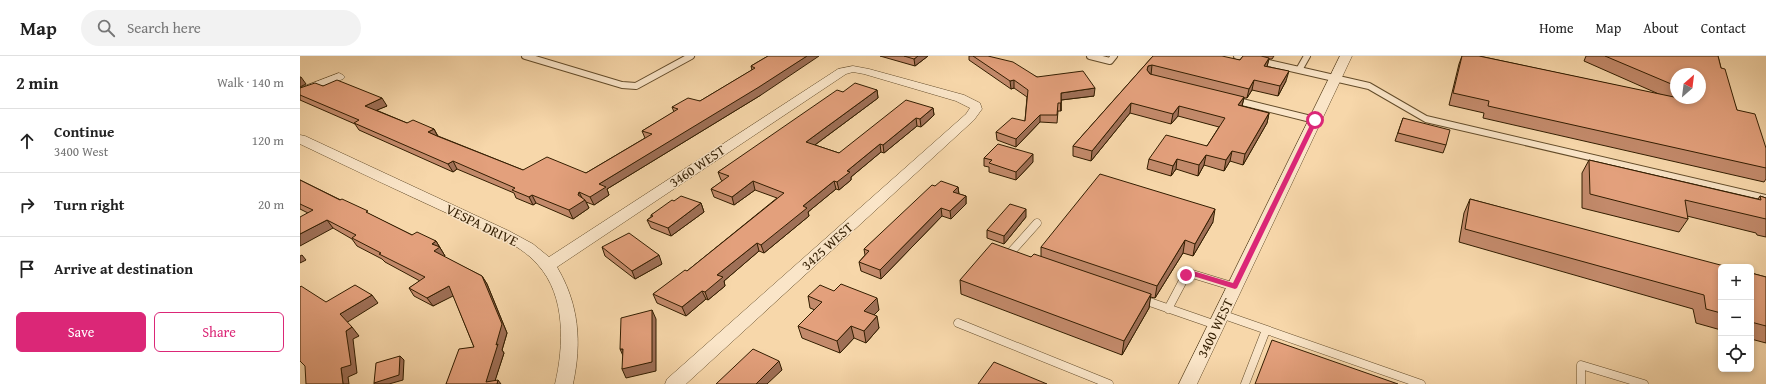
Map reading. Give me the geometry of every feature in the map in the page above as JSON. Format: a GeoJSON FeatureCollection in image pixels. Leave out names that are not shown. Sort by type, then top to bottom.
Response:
{"type":"FeatureCollection","features":[{"type":"Feature","properties":{"kind":"street","name":"3400 WEST"},"geometry":{"type":"LineString","coordinates":[[1188,384],[1346,56]]}},
{"type":"Feature","properties":{"kind":"street","name":"3460 WEST"},"geometry":{"type":"LineString","coordinates":[[548,265],[832,76],[848,69],[865,71],[960,98],[976,106]]}},
{"type":"Feature","properties":{"kind":"street"},"geometry":{"type":"LineString","coordinates":[[300,92],[338,77]]}},
{"type":"Feature","properties":{"kind":"street","name":"3425 WEST"},"geometry":{"type":"LineString","coordinates":[[674,384],[970,117],[976,109],[976,106]]}},
{"type":"Feature","properties":{"kind":"street","name":"VESPA DRIVE"},"geometry":{"type":"LineString","coordinates":[[300,139],[504,234],[531,250],[548,265],[559,287],[570,328],[569,352],[564,384]]}},
{"type":"Feature","properties":{"kind":"lane"},"geometry":{"type":"LineString","coordinates":[[525,56],[622,85],[636,86],[691,56]]}},
{"type":"Feature","properties":{"kind":"lane"},"geometry":{"type":"LineString","coordinates":[[1090,56],[1110,61],[1114,56]]}},
{"type":"Feature","properties":{"kind":"lane"},"geometry":{"type":"LineString","coordinates":[[1236,56],[1369,86],[1426,119],[1766,198]]}},
{"type":"Feature","properties":{"kind":"lane"},"geometry":{"type":"LineString","coordinates":[[1299,70],[1307,56]]}},
{"type":"Feature","properties":{"kind":"lane"},"geometry":{"type":"LineString","coordinates":[[1225,98],[1315,120]]}},
{"type":"Feature","properties":{"kind":"lane"},"geometry":{"type":"LineString","coordinates":[[1022,258],[1015,256],[1011,252],[1037,223]]}},
{"type":"Feature","properties":{"kind":"lane"},"geometry":{"type":"LineString","coordinates":[[1168,309],[1186,275],[1189,273],[1235,286]]}},
{"type":"Feature","properties":{"kind":"lane"},"geometry":{"type":"LineString","coordinates":[[1132,296],[1168,309],[1266,330],[1421,384]]}},
{"type":"Feature","properties":{"kind":"lane"},"geometry":{"type":"LineString","coordinates":[[958,323],[1109,384]]}},
{"type":"Feature","properties":{"kind":"lane"},"geometry":{"type":"LineString","coordinates":[[1245,384],[1266,330]]}},
{"type":"Feature","properties":{"kind":"lane"},"geometry":{"type":"LineString","coordinates":[[1581,384],[1581,365],[1644,384]]}},
{"type":"Feature","properties":{"kind":"building"},"geometry":{"type":"Polygon","coordinates":[[[768,56],[807,56],[759,87],[599,184],[606,187],[590,197],[579,192],[578,195],[585,200],[569,210],[532,195],[529,197],[512,190],[515,188],[453,161],[448,164],[354,123],[359,120],[300,95],[300,88],[315,83],[323,86],[337,80],[382,98],[365,106],[407,123],[413,120],[434,129],[428,132],[523,170],[547,157],[586,173],[652,134],[642,131],[678,109],[672,107],[688,98],[700,101],[755,68],[751,66],[768,56]]]}},
{"type":"Feature","properties":{"kind":"building"},"geometry":{"type":"Polygon","coordinates":[[[904,56],[918,56],[914,59],[904,56]]]}},
{"type":"Feature","properties":{"kind":"building"},"geometry":{"type":"Polygon","coordinates":[[[973,56],[988,56],[1013,62],[1037,77],[1083,71],[1095,88],[1061,93],[1061,103],[1058,103],[1057,115],[1040,115],[1016,139],[996,132],[1012,118],[1025,121],[1028,90],[1014,80],[1010,81],[973,56]]]}},
{"type":"Feature","properties":{"kind":"building"},"geometry":{"type":"Polygon","coordinates":[[[1153,56],[1222,56],[1240,60],[1243,56],[1261,56],[1269,58],[1264,66],[1289,71],[1280,86],[1254,80],[1249,89],[1152,65],[1148,66],[1147,70],[1150,74],[1244,97],[1238,105],[1269,113],[1245,154],[1232,151],[1226,160],[1206,155],[1199,165],[1177,159],[1173,166],[1149,159],[1166,135],[1207,146],[1225,118],[1179,106],[1173,114],[1131,103],[1092,151],[1073,146],[1153,56]]]}},
{"type":"Feature","properties":{"kind":"building"},"geometry":{"type":"Polygon","coordinates":[[[1462,56],[1479,56],[1670,96],[1670,104],[1706,104],[1706,68],[1670,68],[1670,83],[1605,56],[1718,56],[1721,68],[1725,69],[1737,110],[1755,114],[1766,148],[1766,168],[1488,106],[1489,101],[1453,93],[1462,56]]]}},
{"type":"Feature","properties":{"kind":"building"},"geometry":{"type":"Polygon","coordinates":[[[855,83],[877,90],[806,142],[839,153],[906,100],[933,108],[920,119],[916,118],[883,145],[880,144],[847,171],[850,172],[837,182],[834,181],[803,206],[807,208],[761,245],[757,243],[717,275],[723,277],[705,292],[702,291],[682,307],[653,294],[685,270],[687,271],[784,193],[753,181],[732,197],[711,189],[729,176],[718,172],[837,90],[843,92],[855,83]]]}},
{"type":"Feature","properties":{"kind":"building"},"geometry":{"type":"Polygon","coordinates":[[[1403,118],[1450,130],[1446,145],[1398,133],[1403,118]]]}},
{"type":"Feature","properties":{"kind":"building"},"geometry":{"type":"Polygon","coordinates":[[[998,144],[1033,154],[1016,172],[989,163],[992,160],[984,158],[998,144]]]}},
{"type":"Feature","properties":{"kind":"building"},"geometry":{"type":"Polygon","coordinates":[[[1589,160],[1761,200],[1760,196],[1766,198],[1766,219],[1685,200],[1688,219],[1590,194],[1589,160]]]}},
{"type":"Feature","properties":{"kind":"building"},"geometry":{"type":"Polygon","coordinates":[[[1100,174],[1215,209],[1195,244],[1185,240],[1157,286],[1041,247],[1100,174]]]}},
{"type":"Feature","properties":{"kind":"building"},"geometry":{"type":"Polygon","coordinates":[[[300,180],[340,200],[342,199],[368,211],[366,212],[412,235],[417,232],[436,241],[432,244],[440,247],[434,251],[482,276],[502,324],[496,345],[498,344],[486,382],[498,380],[497,384],[446,384],[459,349],[474,347],[449,286],[427,298],[409,288],[425,277],[379,254],[381,253],[352,238],[356,235],[327,220],[300,234],[300,217],[313,210],[300,204],[300,180]]]}},
{"type":"Feature","properties":{"kind":"building"},"geometry":{"type":"Polygon","coordinates":[[[941,181],[958,187],[953,192],[966,196],[950,211],[941,208],[880,270],[859,262],[869,251],[864,249],[932,185],[935,186],[941,181]]]}},
{"type":"Feature","properties":{"kind":"building"},"geometry":{"type":"Polygon","coordinates":[[[681,196],[701,203],[668,228],[647,220],[653,216],[651,215],[672,200],[674,201],[681,196]]]}},
{"type":"Feature","properties":{"kind":"building"},"geometry":{"type":"Polygon","coordinates":[[[1470,199],[1718,264],[1718,312],[1706,309],[1704,295],[1465,229],[1470,199]]]}},
{"type":"Feature","properties":{"kind":"building"},"geometry":{"type":"Polygon","coordinates":[[[1010,204],[1026,209],[1004,236],[987,230],[1010,204]]]}},
{"type":"Feature","properties":{"kind":"building"},"geometry":{"type":"Polygon","coordinates":[[[629,233],[659,255],[632,271],[602,247],[629,233]]]}},
{"type":"Feature","properties":{"kind":"building"},"geometry":{"type":"Polygon","coordinates":[[[992,243],[1031,257],[1034,254],[1151,294],[1124,341],[960,280],[992,243]]]}},
{"type":"Feature","properties":{"kind":"building"},"geometry":{"type":"Polygon","coordinates":[[[1754,274],[1766,277],[1766,326],[1754,323],[1754,274]]]}},
{"type":"Feature","properties":{"kind":"building"},"geometry":{"type":"Polygon","coordinates":[[[841,284],[877,298],[864,311],[877,316],[864,331],[851,326],[837,341],[798,326],[822,302],[808,296],[820,285],[834,291],[841,284]]]}},
{"type":"Feature","properties":{"kind":"building"},"geometry":{"type":"Polygon","coordinates":[[[355,285],[372,295],[340,314],[352,327],[346,331],[351,365],[341,368],[343,384],[306,384],[305,366],[300,361],[300,287],[301,286],[326,302],[355,285]]]}},
{"type":"Feature","properties":{"kind":"building"},"geometry":{"type":"Polygon","coordinates":[[[652,310],[652,362],[622,369],[623,349],[620,349],[621,318],[652,310]]]}},
{"type":"Feature","properties":{"kind":"building"},"geometry":{"type":"Polygon","coordinates":[[[1272,340],[1398,384],[1255,384],[1272,340]]]}},
{"type":"Feature","properties":{"kind":"building"},"geometry":{"type":"Polygon","coordinates":[[[753,349],[779,361],[756,384],[716,384],[753,349]]]}},
{"type":"Feature","properties":{"kind":"building"},"geometry":{"type":"Polygon","coordinates":[[[400,356],[399,375],[374,383],[376,363],[400,356]]]}},
{"type":"Feature","properties":{"kind":"building"},"geometry":{"type":"Polygon","coordinates":[[[994,362],[1047,384],[978,384],[994,362]]]}},
{"type":"Feature","properties":{"kind":"route"},"geometry":{"type":"LineString","coordinates":[[1186,275],[1193,273],[1235,286],[1315,120]]}}]}
